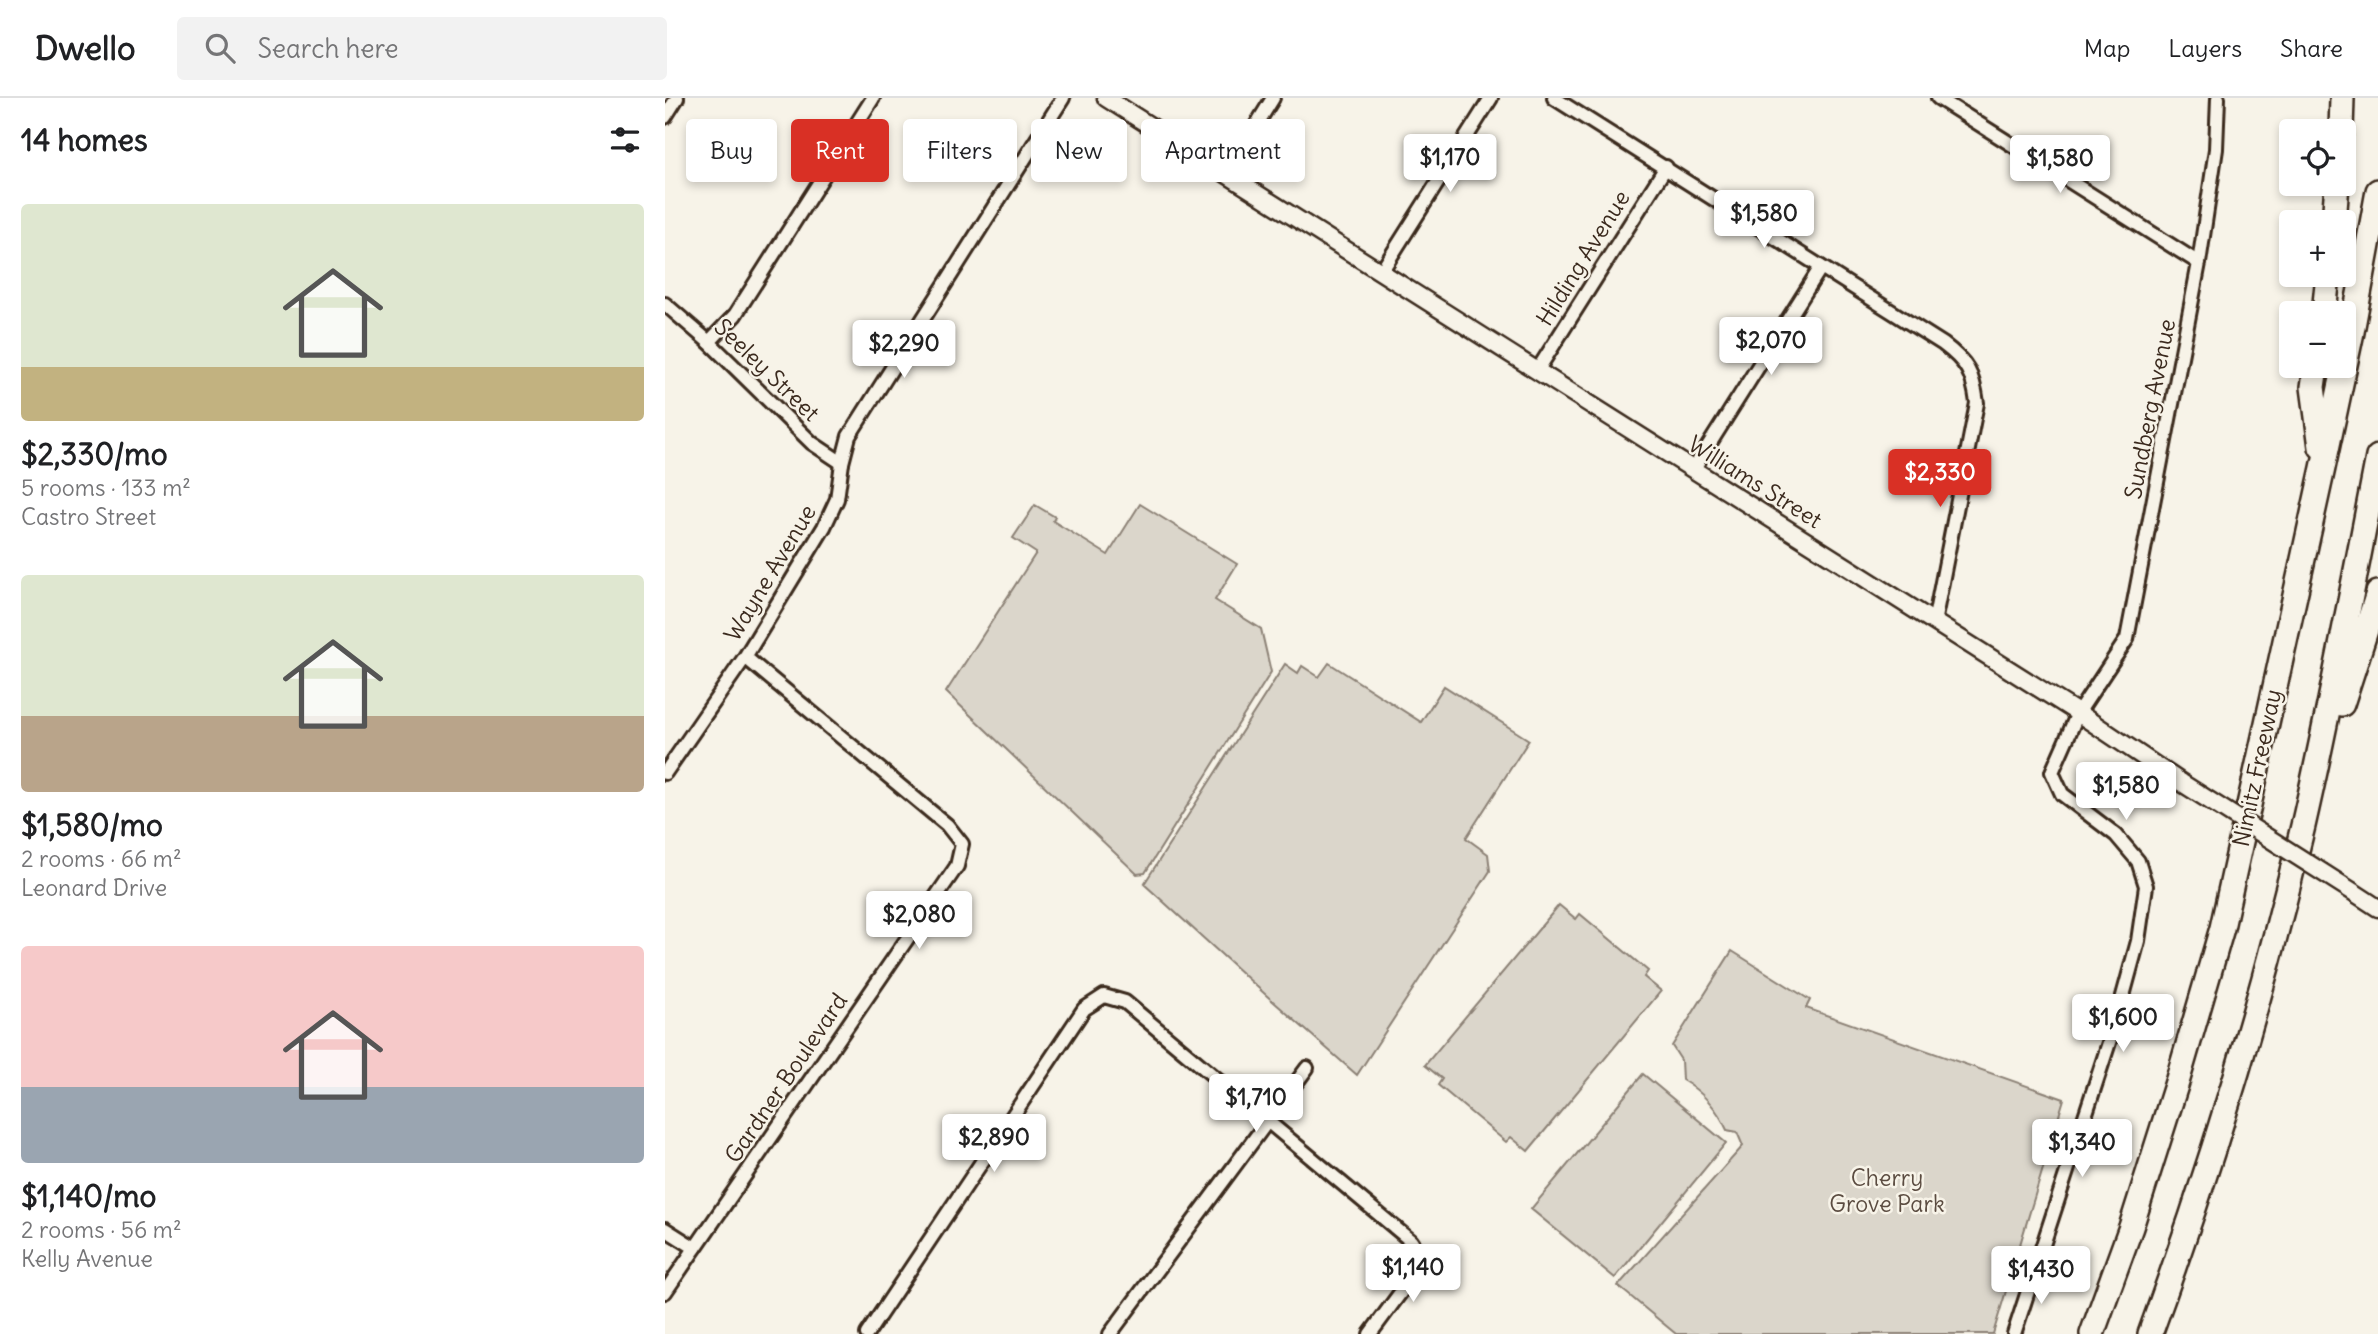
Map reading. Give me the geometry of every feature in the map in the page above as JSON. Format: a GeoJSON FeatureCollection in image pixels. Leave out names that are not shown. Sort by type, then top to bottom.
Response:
{"type":"FeatureCollection","features":[{"type":"Feature","properties":{"kind":"highway"},"geometry":{"type":"LineString","coordinates":[[2341,119],[2342,98]]}},
{"type":"Feature","properties":{"kind":"highway","name":"Nimitz Freeway"},"geometry":{"type":"LineString","coordinates":[[2092,1334],[2131,1227],[2222,928],[2352,332],[2378,191]]}},
{"type":"Feature","properties":{"kind":"highway"},"geometry":{"type":"LineString","coordinates":[[2314,378],[2313,387],[2323,468]]}},
{"type":"Feature","properties":{"kind":"highway"},"geometry":{"type":"LineString","coordinates":[[2150,1334],[2228,1102],[2270,953],[2302,827],[2333,685],[2378,457]]}},
{"type":"Feature","properties":{"kind":"highway"},"geometry":{"type":"LineString","coordinates":[[2302,827],[2378,593]]}},
{"type":"Feature","properties":{"kind":"street"},"geometry":{"type":"LineString","coordinates":[[665,117],[677,98]]}},
{"type":"Feature","properties":{"kind":"street"},"geometry":{"type":"LineString","coordinates":[[709,342],[735,315],[873,98]]}},
{"type":"Feature","properties":{"kind":"street","name":"Wayne Avenue"},"geometry":{"type":"LineString","coordinates":[[665,773],[745,657],[833,509],[849,436],[1063,98]]}},
{"type":"Feature","properties":{"kind":"street","name":"Williams Street"},"geometry":{"type":"LineString","coordinates":[[1107,98],[1141,120]]}},
{"type":"Feature","properties":{"kind":"street"},"geometry":{"type":"LineString","coordinates":[[1260,119],[1273,98]]}},
{"type":"Feature","properties":{"kind":"street"},"geometry":{"type":"LineString","coordinates":[[1381,272],[1491,98]]}},
{"type":"Feature","properties":{"kind":"street"},"geometry":{"type":"LineString","coordinates":[[1554,98],[1950,350],[1968,367],[1975,383],[1977,403],[1934,623]]}},
{"type":"Feature","properties":{"kind":"street"},"geometry":{"type":"LineString","coordinates":[[1938,98],[2199,264]]}},
{"type":"Feature","properties":{"kind":"street","name":"Sundberg Avenue"},"geometry":{"type":"LineString","coordinates":[[2014,1334],[2117,1018],[2138,941],[2146,886],[2138,861],[2116,835],[2062,794],[2052,772],[2078,713],[2127,639],[2199,264],[2215,149],[2218,98]]}},
{"type":"Feature","properties":{"kind":"street","name":"Hilding Avenue"},"geometry":{"type":"LineString","coordinates":[[1537,371],[1666,167]]}},
{"type":"Feature","properties":{"kind":"street","name":"Williams Street"},"geometry":{"type":"LineString","coordinates":[[1239,182],[2078,713],[2378,908]]}},
{"type":"Feature","properties":{"kind":"street"},"geometry":{"type":"LineString","coordinates":[[1693,470],[1821,267]]}},
{"type":"Feature","properties":{"kind":"street","name":"Seeley Street"},"geometry":{"type":"LineString","coordinates":[[665,304],[709,342],[812,443],[842,463]]}},
{"type":"Feature","properties":{"kind":"street","name":"Gardner Boulevard"},"geometry":{"type":"LineString","coordinates":[[665,1292],[957,866],[962,844],[947,825],[745,657]]}},
{"type":"Feature","properties":{"kind":"street"},"geometry":{"type":"LineString","coordinates":[[867,1334],[1084,1009],[1104,996],[1125,1002],[1411,1241],[1421,1256],[1415,1273],[1370,1334]]}},
{"type":"Feature","properties":{"kind":"street"},"geometry":{"type":"LineString","coordinates":[[1110,1334],[1307,1068]]}},
{"type":"Feature","properties":{"kind":"street"},"geometry":{"type":"LineString","coordinates":[[665,1229],[695,1248]]}},
{"type":"Feature","properties":{"kind":"green space"},"geometry":{"type":"Polygon","coordinates":[[[1140,504],[1237,564],[1215,600],[1261,629],[1271,672],[1145,873],[1137,874],[946,692],[1036,553],[1013,538],[1035,505],[1055,517],[1053,521],[1108,555],[1140,504]]]}},
{"type":"Feature","properties":{"kind":"green space"},"geometry":{"type":"Polygon","coordinates":[[[1329,663],[1421,722],[1444,686],[1529,740],[1466,838],[1488,854],[1490,871],[1357,1075],[1144,884],[1285,664],[1298,673],[1302,666],[1319,677],[1329,663]]]}},
{"type":"Feature","properties":{"kind":"green space"},"geometry":{"type":"Polygon","coordinates":[[[1559,905],[1576,919],[1580,914],[1648,971],[1644,977],[1661,991],[1528,1151],[1511,1137],[1506,1142],[1438,1085],[1442,1079],[1425,1065],[1559,905]]]}},
{"type":"Feature","properties":{"kind":"green space","name":"Cherry Grove Park"},"geometry":{"type":"Polygon","coordinates":[[[1732,951],[1810,1000],[1806,1008],[2064,1099],[1993,1334],[1676,1334],[1618,1286],[1743,1146],[1737,1132],[1727,1130],[1709,1101],[1682,1080],[1681,1060],[1672,1046],[1732,951]]]}},
{"type":"Feature","properties":{"kind":"green space"},"geometry":{"type":"Polygon","coordinates":[[[1643,1074],[1726,1143],[1615,1278],[1531,1209],[1643,1074]]]}}]}
